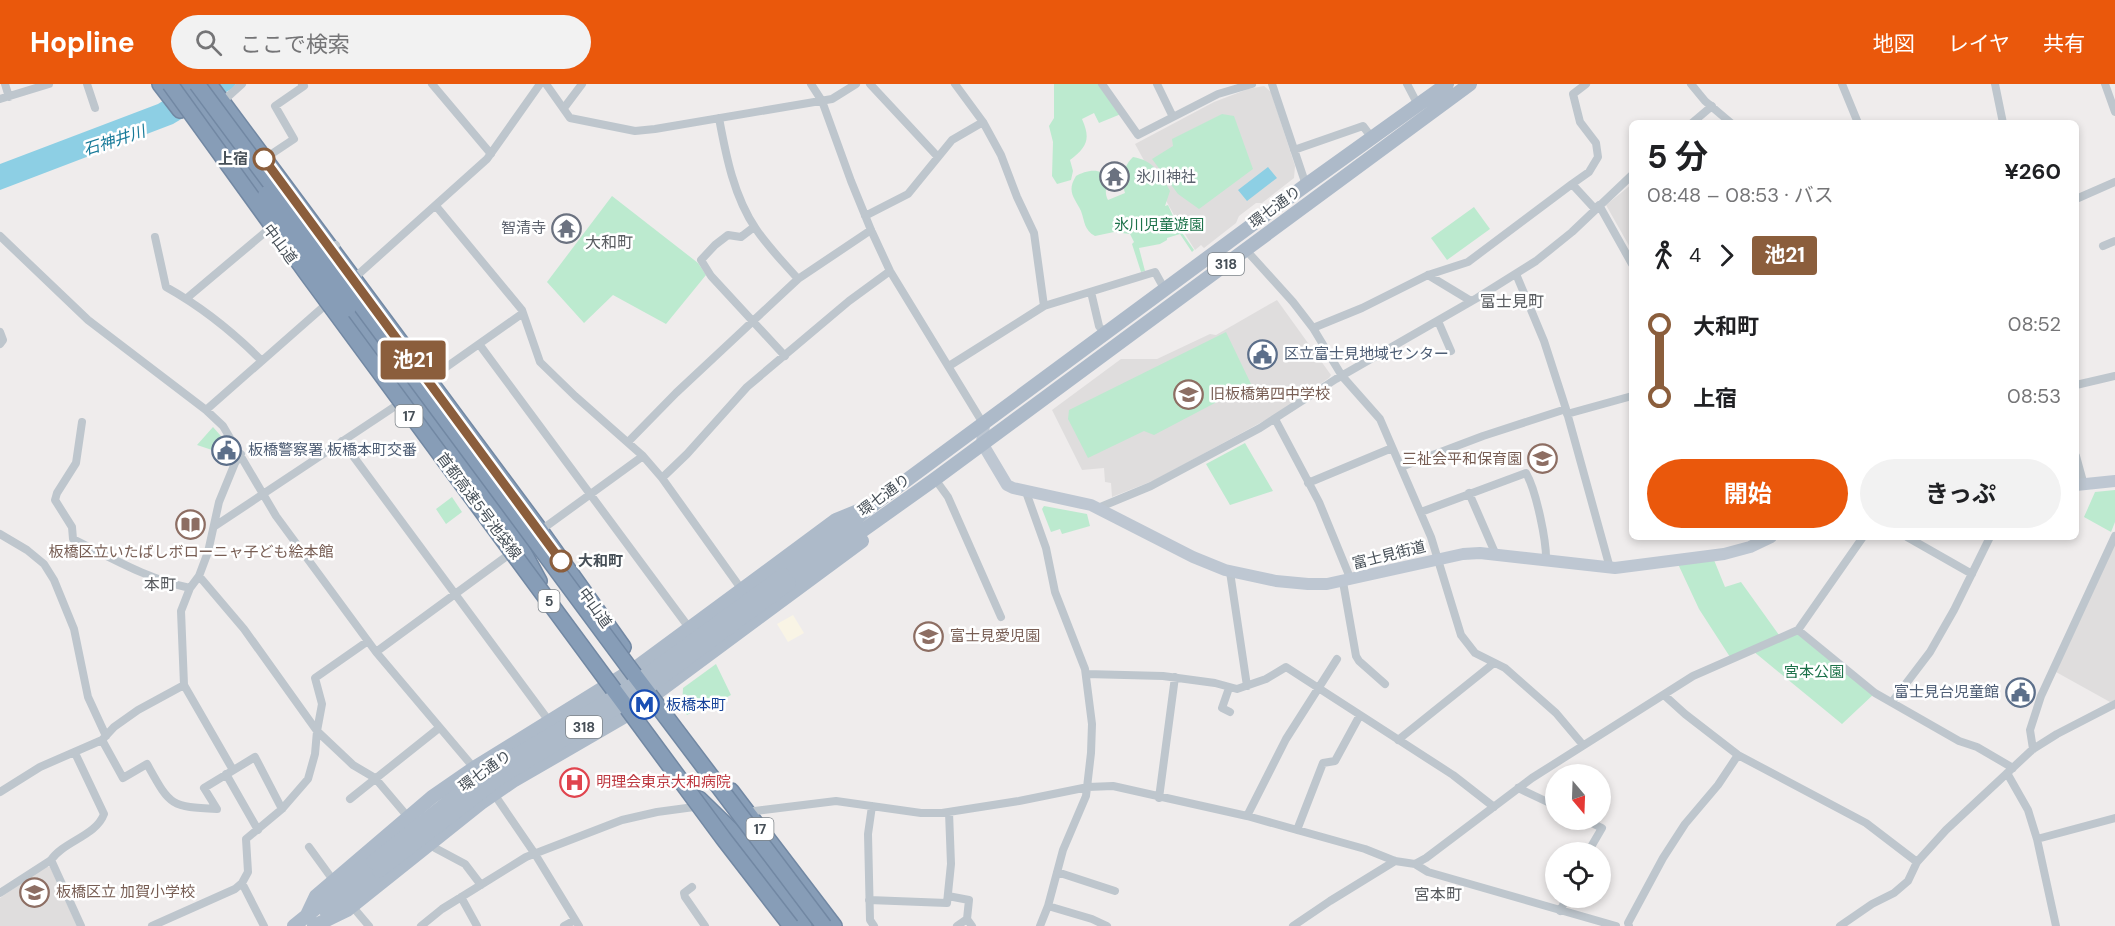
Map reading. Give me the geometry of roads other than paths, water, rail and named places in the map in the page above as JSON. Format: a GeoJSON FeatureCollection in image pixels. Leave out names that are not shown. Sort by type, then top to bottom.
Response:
{"type":"FeatureCollection","features":[{"type":"Feature","properties":{"kind":"highway"},"geometry":{"type":"LineString","coordinates":[[186,84],[321,263],[353,279]]}},
{"type":"Feature","properties":{"kind":"highway"},"geometry":{"type":"LineString","coordinates":[[186,84],[229,138],[289,229],[496,505],[512,531],[516,550],[567,632],[782,926]]}},
{"type":"Feature","properties":{"kind":"highway","name":"首都高速5号池袋線"},"geometry":{"type":"LineString","coordinates":[[197,84],[622,658],[824,926]]}},
{"type":"Feature","properties":{"kind":"highway","name":"中山道"},"geometry":{"type":"LineString","coordinates":[[209,84],[540,531],[637,667],[834,926]]}},
{"type":"Feature","properties":{"kind":"highway","name":"中山道"},"geometry":{"type":"LineString","coordinates":[[165,90],[399,403],[516,550]]}},
{"type":"Feature","properties":{"kind":"highway","name":"首都高速5号池袋線"},"geometry":{"type":"LineString","coordinates":[[165,90],[322,294],[723,838],[791,926]]}},
{"type":"Feature","properties":{"kind":"highway","name":"17"},"geometry":{"type":"LineString","coordinates":[[686,732],[692,744],[829,926]]}},
{"type":"Feature","properties":{"kind":"highway"},"geometry":{"type":"LineString","coordinates":[[657,757],[735,834],[804,926]]}},
{"type":"Feature","properties":{"kind":"main road","name":"環七通り"},"geometry":{"type":"LineString","coordinates":[[786,579],[873,505],[1306,185],[1447,84]]}},
{"type":"Feature","properties":{"kind":"main road","name":"環七通り"},"geometry":{"type":"LineString","coordinates":[[294,926],[311,922],[482,776],[623,692],[786,579],[897,506],[1470,84]]}},
{"type":"Feature","properties":{"kind":"main road"},"geometry":{"type":"LineString","coordinates":[[311,922],[316,896],[432,797],[474,768],[637,667],[836,520],[873,505]]}},
{"type":"Feature","properties":{"kind":"main road"},"geometry":{"type":"LineString","coordinates":[[311,922],[352,906],[494,794],[627,715],[840,559],[897,506]]}},
{"type":"Feature","properties":{"kind":"street"},"geometry":{"type":"LineString","coordinates":[[5,84],[9,97]]}},
{"type":"Feature","properties":{"kind":"street"},"geometry":{"type":"LineString","coordinates":[[0,99],[49,84]]}},
{"type":"Feature","properties":{"kind":"street"},"geometry":{"type":"LineString","coordinates":[[87,84],[95,108]]}},
{"type":"Feature","properties":{"kind":"street"},"geometry":{"type":"LineString","coordinates":[[165,90],[186,84]]}},
{"type":"Feature","properties":{"kind":"street"},"geometry":{"type":"LineString","coordinates":[[222,101],[242,84]]}},
{"type":"Feature","properties":{"kind":"street"},"geometry":{"type":"LineString","coordinates":[[264,159],[294,139],[275,106],[304,86],[302,84]]}},
{"type":"Feature","properties":{"kind":"street"},"geometry":{"type":"LineString","coordinates":[[432,84],[491,154]]}},
{"type":"Feature","properties":{"kind":"street"},"geometry":{"type":"LineString","coordinates":[[206,410],[326,305],[491,154],[540,84]]}},
{"type":"Feature","properties":{"kind":"street"},"geometry":{"type":"LineString","coordinates":[[546,84],[570,118],[635,131],[832,99],[856,84]]}},
{"type":"Feature","properties":{"kind":"street"},"geometry":{"type":"LineString","coordinates":[[564,108],[582,84]]}},
{"type":"Feature","properties":{"kind":"street"},"geometry":{"type":"LineString","coordinates":[[811,84],[822,101],[865,216],[890,271],[984,425],[982,443],[1006,485],[1026,492],[1046,548],[1055,592],[1086,674],[1092,724],[1088,787],[1063,850],[1048,906],[1040,926]]}},
{"type":"Feature","properties":{"kind":"street"},"geometry":{"type":"LineString","coordinates":[[870,84],[938,157]]}},
{"type":"Feature","properties":{"kind":"street"},"geometry":{"type":"LineString","coordinates":[[955,84],[983,122],[1004,159],[1017,197],[1034,233],[1044,306]]}},
{"type":"Feature","properties":{"kind":"street"},"geometry":{"type":"LineString","coordinates":[[1102,84],[1137,135],[1218,94],[1252,84]]}},
{"type":"Feature","properties":{"kind":"street"},"geometry":{"type":"LineString","coordinates":[[1156,84],[1173,117]]}},
{"type":"Feature","properties":{"kind":"street"},"geometry":{"type":"LineString","coordinates":[[1213,84],[1218,94]]}},
{"type":"Feature","properties":{"kind":"street"},"geometry":{"type":"LineString","coordinates":[[1272,84],[1306,185]]}},
{"type":"Feature","properties":{"kind":"street"},"geometry":{"type":"LineString","coordinates":[[1407,84],[1418,105]]}},
{"type":"Feature","properties":{"kind":"street"},"geometry":{"type":"LineString","coordinates":[[1313,328],[1362,308],[1428,275],[1468,262],[1589,172],[1598,157],[1596,143],[1580,122],[1573,94],[1586,84]]}},
{"type":"Feature","properties":{"kind":"street"},"geometry":{"type":"LineString","coordinates":[[1691,84],[1728,120]]}},
{"type":"Feature","properties":{"kind":"street"},"geometry":{"type":"LineString","coordinates":[[1842,84],[1853,120]]}},
{"type":"Feature","properties":{"kind":"street"},"geometry":{"type":"LineString","coordinates":[[1995,84],[2002,120]]}},
{"type":"Feature","properties":{"kind":"street"},"geometry":{"type":"LineString","coordinates":[[2105,84],[2115,110]]}},
{"type":"Feature","properties":{"kind":"street"},"geometry":{"type":"LineString","coordinates":[[1696,120],[1712,106]]}},
{"type":"Feature","properties":{"kind":"street"},"geometry":{"type":"LineString","coordinates":[[719,118],[727,162],[754,227],[798,279]]}},
{"type":"Feature","properties":{"kind":"street"},"geometry":{"type":"LineString","coordinates":[[865,216],[908,194],[952,140],[983,122]]}},
{"type":"Feature","properties":{"kind":"street"},"geometry":{"type":"LineString","coordinates":[[1294,150],[1363,126],[1372,138]]}},
{"type":"Feature","properties":{"kind":"street"},"geometry":{"type":"LineString","coordinates":[[1098,508],[1199,462],[1275,420],[1342,376],[1471,302],[1536,261],[1572,232],[1629,179]]}},
{"type":"Feature","properties":{"kind":"street"},"geometry":{"type":"LineString","coordinates":[[2079,198],[2115,182]]}},
{"type":"Feature","properties":{"kind":"street"},"geometry":{"type":"LineString","coordinates":[[1572,184],[1597,207],[1629,259]]}},
{"type":"Feature","properties":{"kind":"street"},"geometry":{"type":"LineString","coordinates":[[435,206],[463,237],[523,313],[540,362],[644,456],[742,590]]}},
{"type":"Feature","properties":{"kind":"street"},"geometry":{"type":"LineString","coordinates":[[754,227],[741,237],[729,235],[700,260],[711,276],[785,356]]}},
{"type":"Feature","properties":{"kind":"street"},"geometry":{"type":"LineString","coordinates":[[187,298],[269,229]]}},
{"type":"Feature","properties":{"kind":"street"},"geometry":{"type":"LineString","coordinates":[[628,442],[798,279],[871,230]]}},
{"type":"Feature","properties":{"kind":"street"},"geometry":{"type":"LineString","coordinates":[[0,236],[88,320],[206,410],[223,426],[276,516],[376,652],[474,768]]}},
{"type":"Feature","properties":{"kind":"street"},"geometry":{"type":"LineString","coordinates":[[155,237],[166,286],[187,298],[237,336],[262,361]]}},
{"type":"Feature","properties":{"kind":"street"},"geometry":{"type":"LineString","coordinates":[[2103,246],[2115,241]]}},
{"type":"Feature","properties":{"kind":"street"},"geometry":{"type":"LineString","coordinates":[[295,276],[336,245]]}},
{"type":"Feature","properties":{"kind":"street"},"geometry":{"type":"LineString","coordinates":[[1246,249],[1293,302],[1313,328],[1342,376],[1380,419],[1421,512],[1461,635],[1475,653],[1505,668],[1556,713],[1583,745]]}},
{"type":"Feature","properties":{"kind":"street"},"geometry":{"type":"LineString","coordinates":[[662,478],[687,454],[747,387],[849,301],[890,271]]}},
{"type":"Feature","properties":{"kind":"street"},"geometry":{"type":"LineString","coordinates":[[949,366],[1044,306],[1155,272],[1165,290]]}},
{"type":"Feature","properties":{"kind":"street"},"geometry":{"type":"LineString","coordinates":[[1516,274],[1544,341],[1610,568]]}},
{"type":"Feature","properties":{"kind":"street"},"geometry":{"type":"LineString","coordinates":[[1428,275],[1471,302]]}},
{"type":"Feature","properties":{"kind":"street"},"geometry":{"type":"LineString","coordinates":[[1091,292],[1099,326],[1105,334]]}},
{"type":"Feature","properties":{"kind":"street"},"geometry":{"type":"LineString","coordinates":[[428,380],[523,313]]}},
{"type":"Feature","properties":{"kind":"street"},"geometry":{"type":"LineString","coordinates":[[1438,321],[1450,351]]}},
{"type":"Feature","properties":{"kind":"street"},"geometry":{"type":"LineString","coordinates":[[0,332],[3,340],[0,344]]}},
{"type":"Feature","properties":{"kind":"street"},"geometry":{"type":"LineString","coordinates":[[479,344],[690,629]]}},
{"type":"Feature","properties":{"kind":"street"},"geometry":{"type":"LineString","coordinates":[[2079,384],[2115,376]]}},
{"type":"Feature","properties":{"kind":"street"},"geometry":{"type":"LineString","coordinates":[[1401,467],[1482,436],[1629,397]]}},
{"type":"Feature","properties":{"kind":"street"},"geometry":{"type":"LineString","coordinates":[[215,526],[399,403]]}},
{"type":"Feature","properties":{"kind":"street"},"geometry":{"type":"LineString","coordinates":[[1275,420],[1333,533],[1347,581],[1356,656],[1385,684]]}},
{"type":"Feature","properties":{"kind":"street"},"geometry":{"type":"LineString","coordinates":[[82,422],[76,463],[55,500],[72,527],[74,539],[138,572],[168,584],[189,588]]}},
{"type":"Feature","properties":{"kind":"street"},"geometry":{"type":"LineString","coordinates":[[342,441],[549,722]]}},
{"type":"Feature","properties":{"kind":"street"},"geometry":{"type":"LineString","coordinates":[[1308,483],[1392,448]]}},
{"type":"Feature","properties":{"kind":"street"},"geometry":{"type":"LineString","coordinates":[[241,454],[219,502],[208,552],[198,576],[189,588],[181,611],[184,685],[258,830]]}},
{"type":"Feature","properties":{"kind":"street"},"geometry":{"type":"LineString","coordinates":[[376,652],[644,456]]}},
{"type":"Feature","properties":{"kind":"street"},"geometry":{"type":"LineString","coordinates":[[1421,512],[1526,473],[1538,512],[1546,562]]}},
{"type":"Feature","properties":{"kind":"street"},"geometry":{"type":"LineString","coordinates":[[935,478],[948,497],[1001,617]]}},
{"type":"Feature","properties":{"kind":"street"},"geometry":{"type":"LineString","coordinates":[[2080,485],[2115,481]]}},
{"type":"Feature","properties":{"kind":"street","name":"富士見街道"},"geometry":{"type":"LineString","coordinates":[[1026,492],[1085,503],[1098,508],[1193,557],[1230,572],[1276,581],[1308,584],[1347,581],[1475,552],[1610,568],[1702,558],[1748,542]]}},
{"type":"Feature","properties":{"kind":"street"},"geometry":{"type":"LineString","coordinates":[[1469,493],[1496,555]]}},
{"type":"Feature","properties":{"kind":"street"},"geometry":{"type":"LineString","coordinates":[[0,534],[27,550],[44,564],[54,580],[74,629],[90,704],[123,778],[147,764],[171,802],[189,808],[217,809],[204,788],[255,757],[282,809]]}},
{"type":"Feature","properties":{"kind":"street"},"geometry":{"type":"LineString","coordinates":[[2033,749],[2030,730],[2042,696],[2115,536]]}},
{"type":"Feature","properties":{"kind":"street"},"geometry":{"type":"LineString","coordinates":[[1415,864],[1518,788],[1693,676],[1798,630],[1861,540]]}},
{"type":"Feature","properties":{"kind":"street"},"geometry":{"type":"LineString","coordinates":[[1912,540],[1972,574]]}},
{"type":"Feature","properties":{"kind":"street"},"geometry":{"type":"LineString","coordinates":[[1892,702],[1930,652],[1954,610],[1989,540]]}},
{"type":"Feature","properties":{"kind":"street"},"geometry":{"type":"LineString","coordinates":[[1230,572],[1247,686]]}},
{"type":"Feature","properties":{"kind":"street"},"geometry":{"type":"LineString","coordinates":[[198,576],[244,629],[317,731],[353,765],[375,778],[408,817]]}},
{"type":"Feature","properties":{"kind":"street"},"geometry":{"type":"LineString","coordinates":[[1798,630],[1875,693],[1959,741],[1977,747],[2010,771],[2028,810],[2037,839],[2056,926]]}},
{"type":"Feature","properties":{"kind":"street"},"geometry":{"type":"LineString","coordinates":[[152,926],[242,883],[248,872],[246,839],[282,809],[308,779],[315,754],[322,704],[315,678],[368,641]]}},
{"type":"Feature","properties":{"kind":"street"},"geometry":{"type":"LineString","coordinates":[[1247,816],[1286,739],[1337,659]]}},
{"type":"Feature","properties":{"kind":"street"},"geometry":{"type":"LineString","coordinates":[[1398,740],[1494,663]]}},
{"type":"Feature","properties":{"kind":"street"},"geometry":{"type":"LineString","coordinates":[[1086,674],[1175,677],[1237,689],[1266,679],[1286,667],[1320,687],[1453,776],[1494,807]]}},
{"type":"Feature","properties":{"kind":"street"},"geometry":{"type":"LineString","coordinates":[[1159,798],[1175,677]]}},
{"type":"Feature","properties":{"kind":"street"},"geometry":{"type":"LineString","coordinates":[[0,792],[40,767],[104,738],[114,727],[138,710],[184,685]]}},
{"type":"Feature","properties":{"kind":"street"},"geometry":{"type":"LineString","coordinates":[[1229,688],[1222,708],[1230,712]]}},
{"type":"Feature","properties":{"kind":"street"},"geometry":{"type":"LineString","coordinates":[[1664,695],[1738,755],[1866,823],[1917,862]]}},
{"type":"Feature","properties":{"kind":"street"},"geometry":{"type":"LineString","coordinates":[[1840,926],[1872,904],[1894,894],[1908,881],[1917,862],[1946,830],[2033,749],[2057,734],[2115,705]]}},
{"type":"Feature","properties":{"kind":"street"},"geometry":{"type":"LineString","coordinates":[[1298,830],[1323,763],[1335,761],[1360,715]]}},
{"type":"Feature","properties":{"kind":"street"},"geometry":{"type":"LineString","coordinates":[[350,799],[439,728]]}},
{"type":"Feature","properties":{"kind":"street"},"geometry":{"type":"LineString","coordinates":[[0,893],[51,860],[55,854],[88,832],[102,819],[104,814],[75,753]]}},
{"type":"Feature","properties":{"kind":"street"},"geometry":{"type":"LineString","coordinates":[[1629,926],[1628,923],[1663,858],[1685,824],[1718,784],[1738,755]]}},
{"type":"Feature","properties":{"kind":"street"},"geometry":{"type":"LineString","coordinates":[[747,812],[836,801],[921,813],[950,812],[1088,787],[1113,786],[1247,816],[1298,830],[1365,849],[1395,861],[1415,864],[1428,872],[1616,926]]}},
{"type":"Feature","properties":{"kind":"street"},"geometry":{"type":"LineString","coordinates":[[1518,788],[1545,801]]}},
{"type":"Feature","properties":{"kind":"street"},"geometry":{"type":"LineString","coordinates":[[494,794],[535,854],[577,923],[564,926]]}},
{"type":"Feature","properties":{"kind":"street"},"geometry":{"type":"LineString","coordinates":[[872,806],[868,834],[869,900],[870,920],[874,926]]}},
{"type":"Feature","properties":{"kind":"street"},"geometry":{"type":"LineString","coordinates":[[421,926],[442,909],[526,857],[622,820],[694,807]]}},
{"type":"Feature","properties":{"kind":"street"},"geometry":{"type":"LineString","coordinates":[[869,900],[947,903],[951,864],[950,812]]}},
{"type":"Feature","properties":{"kind":"street"},"geometry":{"type":"LineString","coordinates":[[2037,839],[2115,818]]}},
{"type":"Feature","properties":{"kind":"street"},"geometry":{"type":"LineString","coordinates":[[431,843],[435,848],[465,864],[481,885]]}},
{"type":"Feature","properties":{"kind":"street"},"geometry":{"type":"LineString","coordinates":[[309,847],[333,880]]}},
{"type":"Feature","properties":{"kind":"street"},"geometry":{"type":"LineString","coordinates":[[51,860],[81,926]]}},
{"type":"Feature","properties":{"kind":"street"},"geometry":{"type":"LineString","coordinates":[[1293,926],[1395,861]]}},
{"type":"Feature","properties":{"kind":"street"},"geometry":{"type":"LineString","coordinates":[[1057,872],[1115,891]]}},
{"type":"Feature","properties":{"kind":"street"},"geometry":{"type":"LineString","coordinates":[[242,883],[264,926]]}},
{"type":"Feature","properties":{"kind":"street"},"geometry":{"type":"LineString","coordinates":[[692,887],[684,893],[685,897],[705,926]]}},
{"type":"Feature","properties":{"kind":"street"},"geometry":{"type":"LineString","coordinates":[[948,896],[969,900],[970,923],[957,926]]}},
{"type":"Feature","properties":{"kind":"street"},"geometry":{"type":"LineString","coordinates":[[461,897],[477,926]]}},
{"type":"Feature","properties":{"kind":"street"},"geometry":{"type":"LineString","coordinates":[[352,906],[369,926]]}},
{"type":"Feature","properties":{"kind":"street"},"geometry":{"type":"LineString","coordinates":[[1048,906],[1092,919],[1107,926]]}},
{"type":"Feature","properties":{"kind":"water","name":"石神井川"},"geometry":{"type":"Polygon","coordinates":[[[190,84],[236,84],[173,124],[0,190],[0,164],[158,104],[190,84]]]}},
{"type":"Feature","properties":{"kind":"water"},"geometry":{"type":"Polygon","coordinates":[[[1268,167],[1277,178],[1247,201],[1238,190],[1268,167]]]}},
{"type":"Feature","properties":{"kind":"place","name":"上宿"},"geometry":{"type":"Point","coordinates":[264,159]}},
{"type":"Feature","properties":{"kind":"place","name":"氷川神社"},"geometry":{"type":"Point","coordinates":[1115,177]}},
{"type":"Feature","properties":{"kind":"place","name":"智清寺"},"geometry":{"type":"Point","coordinates":[567,228]}},
{"type":"Feature","properties":{"kind":"place","name":"区立富士見地域センター"},"geometry":{"type":"Point","coordinates":[1263,354]}},
{"type":"Feature","properties":{"kind":"place","name":"旧板橋第四中学校"},"geometry":{"type":"Point","coordinates":[1189,394]}},
{"type":"Feature","properties":{"kind":"place","name":"板橋警察署 板橋本町交番"},"geometry":{"type":"Point","coordinates":[227,450]}},
{"type":"Feature","properties":{"kind":"place","name":"三祉会平和保育園"},"geometry":{"type":"Point","coordinates":[1543,459]}},
{"type":"Feature","properties":{"kind":"place","name":"板橋区立いたばしボローニャ子ども絵本館"},"geometry":{"type":"Point","coordinates":[191,525]}},
{"type":"Feature","properties":{"kind":"place","name":"大和町"},"geometry":{"type":"Point","coordinates":[561,561]}},
{"type":"Feature","properties":{"kind":"place","name":"富士見愛児園"},"geometry":{"type":"Point","coordinates":[929,636]}},
{"type":"Feature","properties":{"kind":"place","name":"富士見台児童館"},"geometry":{"type":"Point","coordinates":[2020,692]}},
{"type":"Feature","properties":{"kind":"place","name":"板橋本町"},"geometry":{"type":"Point","coordinates":[645,705]}},
{"type":"Feature","properties":{"kind":"place","name":"明理会東京大和病院"},"geometry":{"type":"Point","coordinates":[575,782]}},
{"type":"Feature","properties":{"kind":"place","name":"板橋区立 加賀小学校"},"geometry":{"type":"Point","coordinates":[35,892]}},
{"type":"Feature","properties":{"kind":"district","name":"大和町"},"geometry":{"type":"Point","coordinates":[609,242]}},
{"type":"Feature","properties":{"kind":"district","name":"富士見町"},"geometry":{"type":"Point","coordinates":[1512,301]}},
{"type":"Feature","properties":{"kind":"district","name":"本町"},"geometry":{"type":"Point","coordinates":[160,584]}},
{"type":"Feature","properties":{"kind":"district","name":"宮本町"},"geometry":{"type":"Point","coordinates":[1438,894]}},
{"type":"Feature","properties":{"kind":"park label","name":"氷川児童遊園"},"geometry":{"type":"Point","coordinates":[1159,225]}},
{"type":"Feature","properties":{"kind":"park label","name":"宮本公園"},"geometry":{"type":"Point","coordinates":[1814,672]}}]}
